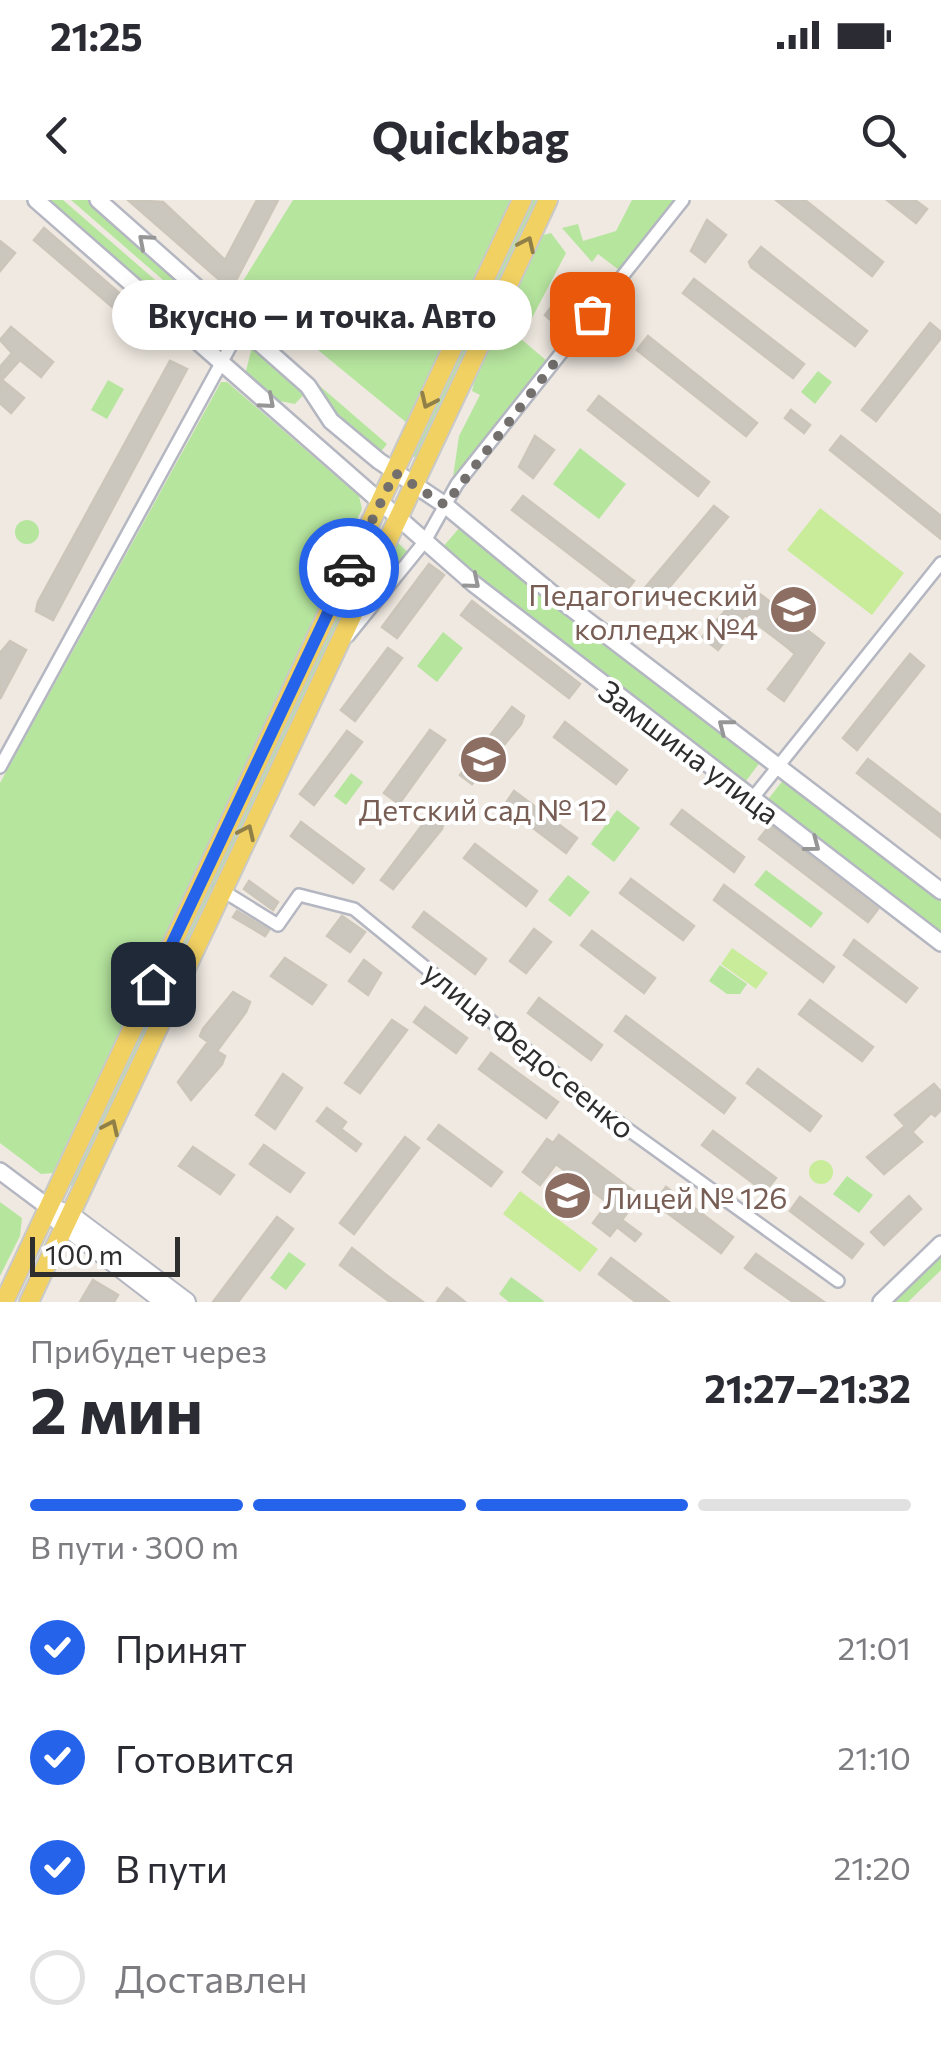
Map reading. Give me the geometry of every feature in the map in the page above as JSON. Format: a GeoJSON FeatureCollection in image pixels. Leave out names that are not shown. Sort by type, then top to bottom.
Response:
{"type":"FeatureCollection","features":[{"type":"Feature","properties":{"kind":"main road"},"geometry":{"type":"LineString","coordinates":[[4,1302],[522,200]]}},
{"type":"Feature","properties":{"kind":"main road"},"geometry":{"type":"LineString","coordinates":[[29,1302],[220,889],[548,200]]}},
{"type":"Feature","properties":{"kind":"main road"},"geometry":{"type":"LineString","coordinates":[[48,1207],[186,1302]]}},
{"type":"Feature","properties":{"kind":"main road"},"geometry":{"type":"LineString","coordinates":[[67,1221],[165,1302]]}},
{"type":"Feature","properties":{"kind":"street","name":"Замшина улица"},"geometry":{"type":"LineString","coordinates":[[36,200],[380,503],[550,644],[941,943]]}},
{"type":"Feature","properties":{"kind":"street","name":"Замшина улица"},"geometry":{"type":"LineString","coordinates":[[98,200],[314,391],[331,421],[395,473],[445,505],[941,891]]}},
{"type":"Feature","properties":{"kind":"street"},"geometry":{"type":"LineString","coordinates":[[332,656],[425,541],[457,484],[683,200]]}},
{"type":"Feature","properties":{"kind":"street"},"geometry":{"type":"LineString","coordinates":[[0,767],[242,325]]}},
{"type":"Feature","properties":{"kind":"street"},"geometry":{"type":"LineString","coordinates":[[752,799],[941,562]]}},
{"type":"Feature","properties":{"kind":"street","name":"улица Федосеенко"},"geometry":{"type":"LineString","coordinates":[[220,889],[278,925],[299,896],[354,909],[590,1102],[838,1281]]}},
{"type":"Feature","properties":{"kind":"street"},"geometry":{"type":"LineString","coordinates":[[0,1171],[48,1207]]}},
{"type":"Feature","properties":{"kind":"street"},"geometry":{"type":"LineString","coordinates":[[882,1302],[941,1244]]}},
{"type":"Feature","properties":{"kind":"green space"},"geometry":{"type":"Polygon","coordinates":[[[44,200],[63,200],[214,331],[210,338],[204,339],[44,200]]]}},
{"type":"Feature","properties":{"kind":"green space"},"geometry":{"type":"Polygon","coordinates":[[[71,200],[89,200],[218,312],[221,317],[216,326],[71,200]]]}},
{"type":"Feature","properties":{"kind":"green space"},"geometry":{"type":"Polygon","coordinates":[[[293,200],[511,200],[407,423],[240,286],[293,200]]]}},
{"type":"Feature","properties":{"kind":"green space"},"geometry":{"type":"Polygon","coordinates":[[[532,200],[538,200],[418,458],[412,456],[532,200]]]}},
{"type":"Feature","properties":{"kind":"green space"},"geometry":{"type":"Polygon","coordinates":[[[632,200],[675,200],[619,270],[598,254],[592,262],[562,228],[578,224],[583,241],[616,231],[632,200]]]}},
{"type":"Feature","properties":{"kind":"green space"},"geometry":{"type":"Polygon","coordinates":[[[551,233],[566,253],[521,339],[547,361],[453,477],[459,436],[480,395],[472,391],[477,370],[539,236],[551,233]]]}},
{"type":"Feature","properties":{"kind":"green space"},"geometry":{"type":"Polygon","coordinates":[[[253,343],[306,392],[295,404],[275,400],[245,375],[253,343]]]}},
{"type":"Feature","properties":{"kind":"green space"},"geometry":{"type":"Polygon","coordinates":[[[818,371],[832,382],[815,404],[801,392],[818,371]]]}},
{"type":"Feature","properties":{"kind":"green space"},"geometry":{"type":"Polygon","coordinates":[[[108,380],[124,389],[107,419],[91,410],[108,380]]]}},
{"type":"Feature","properties":{"kind":"green space"},"geometry":{"type":"Polygon","coordinates":[[[314,381],[387,444],[379,454],[332,412],[314,381]]]}},
{"type":"Feature","properties":{"kind":"green space"},"geometry":{"type":"Polygon","coordinates":[[[221,382],[227,382],[359,496],[362,509],[337,562],[341,565],[53,1173],[41,1174],[0,1143],[0,783],[221,382]]]}},
{"type":"Feature","properties":{"kind":"green space"},"geometry":{"type":"Polygon","coordinates":[[[580,448],[626,484],[599,519],[553,484],[580,448]]]}},
{"type":"Feature","properties":{"kind":"green space"},"geometry":{"type":"Polygon","coordinates":[[[820,508],[904,573],[872,615],[787,550],[820,508]]]}},
{"type":"Feature","properties":{"kind":"green space"},"geometry":{"type":"Polygon","coordinates":[[[27,520],[36,523],[36,541],[27,544],[18,541],[15,532],[18,523],[27,520]]]}},
{"type":"Feature","properties":{"kind":"green space"},"geometry":{"type":"Polygon","coordinates":[[[461,526],[761,761],[743,785],[442,548],[461,526]]]}},
{"type":"Feature","properties":{"kind":"green space"},"geometry":{"type":"Polygon","coordinates":[[[378,528],[383,531],[72,1186],[68,1184],[378,528]]]}},
{"type":"Feature","properties":{"kind":"green space"},"geometry":{"type":"Polygon","coordinates":[[[396,541],[410,554],[370,598],[369,597],[396,541]]]}},
{"type":"Feature","properties":{"kind":"green space"},"geometry":{"type":"Polygon","coordinates":[[[443,632],[463,648],[437,682],[417,666],[443,632]]]}},
{"type":"Feature","properties":{"kind":"green space"},"geometry":{"type":"Polygon","coordinates":[[[351,773],[363,782],[346,805],[334,796],[351,773]]]}},
{"type":"Feature","properties":{"kind":"green space"},"geometry":{"type":"Polygon","coordinates":[[[784,779],[941,899],[941,936],[766,802],[784,779]]]}},
{"type":"Feature","properties":{"kind":"green space"},"geometry":{"type":"Polygon","coordinates":[[[617,810],[640,828],[614,862],[591,844],[617,810]]]}},
{"type":"Feature","properties":{"kind":"green space"},"geometry":{"type":"Polygon","coordinates":[[[766,870],[823,913],[811,928],[754,885],[766,870]]]}},
{"type":"Feature","properties":{"kind":"green space"},"geometry":{"type":"Polygon","coordinates":[[[568,875],[590,892],[570,917],[548,900],[568,875]]]}},
{"type":"Feature","properties":{"kind":"green space"},"geometry":{"type":"Polygon","coordinates":[[[732,948],[768,973],[756,989],[721,964],[732,948]]]}},
{"type":"Feature","properties":{"kind":"green space"},"geometry":{"type":"Polygon","coordinates":[[[720,965],[747,984],[740,994],[727,994],[709,981],[720,965]]]}},
{"type":"Feature","properties":{"kind":"green space"},"geometry":{"type":"Polygon","coordinates":[[[821,1160],[830,1163],[830,1181],[821,1184],[812,1181],[809,1172],[812,1163],[821,1160]]]}},
{"type":"Feature","properties":{"kind":"green space"},"geometry":{"type":"Polygon","coordinates":[[[847,1176],[873,1195],[859,1213],[833,1194],[847,1176]]]}},
{"type":"Feature","properties":{"kind":"green space"},"geometry":{"type":"Polygon","coordinates":[[[520,1191],[598,1249],[580,1272],[503,1214],[520,1191]]]}},
{"type":"Feature","properties":{"kind":"green space"},"geometry":{"type":"Polygon","coordinates":[[[0,1202],[22,1218],[20,1236],[0,1276],[0,1202]]]}},
{"type":"Feature","properties":{"kind":"green space"},"geometry":{"type":"Polygon","coordinates":[[[289,1252],[306,1264],[286,1290],[270,1278],[289,1252]]]}},
{"type":"Feature","properties":{"kind":"green space"},"geometry":{"type":"Polygon","coordinates":[[[941,1257],[941,1270],[908,1302],[895,1302],[941,1257]]]}},
{"type":"Feature","properties":{"kind":"green space"},"geometry":{"type":"Polygon","coordinates":[[[511,1277],[544,1301],[509,1302],[499,1294],[511,1277]]]}},
{"type":"Feature","properties":{"kind":"building"},"geometry":{"type":"Polygon","coordinates":[[[128,200],[163,202],[225,260],[257,200],[278,200],[231,290],[128,200]]]}},
{"type":"Feature","properties":{"kind":"building"},"geometry":{"type":"Polygon","coordinates":[[[776,200],[805,200],[883,262],[872,276],[776,200]]]}},
{"type":"Feature","properties":{"kind":"building"},"geometry":{"type":"Polygon","coordinates":[[[887,200],[915,200],[927,209],[916,223],[887,200]]]}},
{"type":"Feature","properties":{"kind":"building"},"geometry":{"type":"Polygon","coordinates":[[[707,220],[726,235],[705,262],[691,251],[707,220]]]}},
{"type":"Feature","properties":{"kind":"building"},"geometry":{"type":"Polygon","coordinates":[[[44,228],[161,329],[151,340],[34,240],[44,228]]]}},
{"type":"Feature","properties":{"kind":"building"},"geometry":{"type":"Polygon","coordinates":[[[0,241],[15,253],[0,271],[0,241]]]}},
{"type":"Feature","properties":{"kind":"building"},"geometry":{"type":"Polygon","coordinates":[[[761,247],[867,331],[855,346],[751,267],[749,262],[761,247]]]}},
{"type":"Feature","properties":{"kind":"building"},"geometry":{"type":"Polygon","coordinates":[[[694,279],[804,364],[793,378],[683,293],[694,279]]]}},
{"type":"Feature","properties":{"kind":"building"},"geometry":{"type":"Polygon","coordinates":[[[570,283],[586,295],[560,328],[545,315],[570,283]]]}},
{"type":"Feature","properties":{"kind":"building"},"geometry":{"type":"Polygon","coordinates":[[[930,323],[941,332],[941,338],[876,421],[862,410],[930,323]]]}},
{"type":"Feature","properties":{"kind":"building"},"geometry":{"type":"Polygon","coordinates":[[[11,327],[53,362],[41,377],[20,360],[2,380],[24,398],[11,413],[0,403],[0,367],[12,353],[0,340],[11,327]]]}},
{"type":"Feature","properties":{"kind":"building"},"geometry":{"type":"Polygon","coordinates":[[[648,336],[757,423],[746,436],[637,350],[648,336]]]}},
{"type":"Feature","properties":{"kind":"building"},"geometry":{"type":"Polygon","coordinates":[[[170,361],[187,369],[53,620],[36,611],[38,602],[170,361]]]}},
{"type":"Feature","properties":{"kind":"building"},"geometry":{"type":"Polygon","coordinates":[[[599,396],[709,482],[698,496],[588,410],[599,396]]]}},
{"type":"Feature","properties":{"kind":"building"},"geometry":{"type":"Polygon","coordinates":[[[791,410],[810,425],[804,433],[785,418],[791,410]]]}},
{"type":"Feature","properties":{"kind":"building"},"geometry":{"type":"Polygon","coordinates":[[[535,436],[554,450],[533,478],[519,467],[535,436]]]}},
{"type":"Feature","properties":{"kind":"building"},"geometry":{"type":"Polygon","coordinates":[[[841,436],[941,516],[941,539],[830,450],[841,436]]]}},
{"type":"Feature","properties":{"kind":"building"},"geometry":{"type":"Polygon","coordinates":[[[523,496],[634,581],[623,595],[512,510],[523,496]]]}},
{"type":"Feature","properties":{"kind":"building"},"geometry":{"type":"Polygon","coordinates":[[[714,506],[728,517],[657,602],[643,590],[714,506]]]}},
{"type":"Feature","properties":{"kind":"building"},"geometry":{"type":"Polygon","coordinates":[[[429,564],[444,575],[397,638],[382,627],[429,564]]]}},
{"type":"Feature","properties":{"kind":"building"},"geometry":{"type":"Polygon","coordinates":[[[748,585],[824,643],[784,701],[768,689],[795,654],[787,647],[745,615],[718,650],[702,637],[748,585]]]}},
{"type":"Feature","properties":{"kind":"building"},"geometry":{"type":"Polygon","coordinates":[[[472,601],[580,684],[569,698],[461,615],[472,601]]]}},
{"type":"Feature","properties":{"kind":"building"},"geometry":{"type":"Polygon","coordinates":[[[10,641],[26,650],[0,699],[0,653],[10,641]]]}},
{"type":"Feature","properties":{"kind":"building"},"geometry":{"type":"Polygon","coordinates":[[[388,648],[402,658],[355,721],[341,710],[388,648]]]}},
{"type":"Feature","properties":{"kind":"building"},"geometry":{"type":"Polygon","coordinates":[[[910,654],[924,666],[857,750],[843,738],[910,654]]]}},
{"type":"Feature","properties":{"kind":"building"},"geometry":{"type":"Polygon","coordinates":[[[512,707],[524,716],[521,724],[472,784],[460,775],[512,707]]]}},
{"type":"Feature","properties":{"kind":"building"},"geometry":{"type":"Polygon","coordinates":[[[565,722],[627,770],[616,784],[554,737],[565,722]]]}},
{"type":"Feature","properties":{"kind":"building"},"geometry":{"type":"Polygon","coordinates":[[[430,730],[445,740],[399,804],[384,793],[430,730]]]}},
{"type":"Feature","properties":{"kind":"building"},"geometry":{"type":"Polygon","coordinates":[[[347,731],[362,742],[314,805],[300,794],[347,731]]]}},
{"type":"Feature","properties":{"kind":"building"},"geometry":{"type":"Polygon","coordinates":[[[868,759],[941,815],[941,838],[857,773],[868,759]]]}},
{"type":"Feature","properties":{"kind":"building"},"geometry":{"type":"Polygon","coordinates":[[[514,791],[577,838],[566,853],[504,806],[514,791]]]}},
{"type":"Feature","properties":{"kind":"building"},"geometry":{"type":"Polygon","coordinates":[[[682,810],[744,857],[734,872],[671,824],[682,810]]]}},
{"type":"Feature","properties":{"kind":"building"},"geometry":{"type":"Polygon","coordinates":[[[432,812],[444,821],[442,829],[393,889],[381,880],[432,812]]]}},
{"type":"Feature","properties":{"kind":"building"},"geometry":{"type":"Polygon","coordinates":[[[301,822],[364,869],[353,883],[291,836],[301,822]]]}},
{"type":"Feature","properties":{"kind":"building"},"geometry":{"type":"Polygon","coordinates":[[[770,825],[878,909],[868,922],[759,839],[770,825]]]}},
{"type":"Feature","properties":{"kind":"building"},"geometry":{"type":"Polygon","coordinates":[[[475,844],[537,891],[526,906],[464,858],[475,844]]]}},
{"type":"Feature","properties":{"kind":"building"},"geometry":{"type":"Polygon","coordinates":[[[631,879],[694,926],[683,940],[620,893],[631,879]]]}},
{"type":"Feature","properties":{"kind":"building"},"geometry":{"type":"Polygon","coordinates":[[[249,881],[278,902],[273,910],[244,889],[249,881]]]}},
{"type":"Feature","properties":{"kind":"building"},"geometry":{"type":"Polygon","coordinates":[[[724,885],[834,967],[823,982],[714,900],[724,885]]]}},
{"type":"Feature","properties":{"kind":"building"},"geometry":{"type":"Polygon","coordinates":[[[237,911],[269,930],[265,936],[233,917],[237,911]]]}},
{"type":"Feature","properties":{"kind":"building"},"geometry":{"type":"Polygon","coordinates":[[[424,912],[486,959],[475,974],[413,927],[424,912]]]}},
{"type":"Feature","properties":{"kind":"building"},"geometry":{"type":"Polygon","coordinates":[[[342,916],[365,932],[350,952],[327,936],[342,916]]]}},
{"type":"Feature","properties":{"kind":"building"},"geometry":{"type":"Polygon","coordinates":[[[534,929],[551,942],[526,973],[510,961],[534,929]]]}},
{"type":"Feature","properties":{"kind":"building"},"geometry":{"type":"Polygon","coordinates":[[[592,931],[655,978],[644,993],[581,945],[592,931]]]}},
{"type":"Feature","properties":{"kind":"building"},"geometry":{"type":"Polygon","coordinates":[[[854,940],[917,988],[906,1002],[844,955],[854,940]]]}},
{"type":"Feature","properties":{"kind":"building"},"geometry":{"type":"Polygon","coordinates":[[[285,958],[326,985],[312,1004],[271,976],[285,958]]]}},
{"type":"Feature","properties":{"kind":"building"},"geometry":{"type":"Polygon","coordinates":[[[364,960],[381,973],[368,995],[349,981],[364,960]]]}},
{"type":"Feature","properties":{"kind":"building"},"geometry":{"type":"Polygon","coordinates":[[[233,992],[250,1002],[217,1051],[225,1056],[222,1064],[191,1100],[178,1082],[208,1042],[200,1036],[203,1029],[233,992]]]}},
{"type":"Feature","properties":{"kind":"building"},"geometry":{"type":"Polygon","coordinates":[[[539,998],[602,1045],[591,1060],[528,1013],[539,998]]]}},
{"type":"Feature","properties":{"kind":"building"},"geometry":{"type":"Polygon","coordinates":[[[810,1000],[873,1047],[862,1061],[799,1014],[810,1000]]]}},
{"type":"Feature","properties":{"kind":"building"},"geometry":{"type":"Polygon","coordinates":[[[425,1007],[467,1038],[456,1053],[414,1022],[425,1007]]]}},
{"type":"Feature","properties":{"kind":"building"},"geometry":{"type":"Polygon","coordinates":[[[626,1016],[735,1098],[724,1113],[615,1031],[626,1016]]]}},
{"type":"Feature","properties":{"kind":"building"},"geometry":{"type":"Polygon","coordinates":[[[392,1020],[407,1030],[360,1093],[345,1083],[392,1020]]]}},
{"type":"Feature","properties":{"kind":"building"},"geometry":{"type":"Polygon","coordinates":[[[491,1053],[558,1102],[546,1118],[479,1069],[491,1053]]]}},
{"type":"Feature","properties":{"kind":"building"},"geometry":{"type":"Polygon","coordinates":[[[758,1069],[821,1116],[810,1131],[747,1083],[758,1069]]]}},
{"type":"Feature","properties":{"kind":"building"},"geometry":{"type":"Polygon","coordinates":[[[283,1074],[302,1088],[275,1129],[256,1115],[283,1074]]]}},
{"type":"Feature","properties":{"kind":"building"},"geometry":{"type":"Polygon","coordinates":[[[934,1084],[941,1092],[941,1110],[935,1116],[931,1113],[912,1132],[922,1142],[884,1174],[867,1157],[905,1126],[895,1115],[934,1084]]]}},
{"type":"Feature","properties":{"kind":"building"},"geometry":{"type":"Polygon","coordinates":[[[327,1108],[346,1122],[341,1129],[361,1144],[356,1151],[317,1121],[327,1108]]]}},
{"type":"Feature","properties":{"kind":"building"},"geometry":{"type":"Polygon","coordinates":[[[439,1125],[502,1172],[491,1186],[428,1139],[439,1125]]]}},
{"type":"Feature","properties":{"kind":"building"},"geometry":{"type":"Polygon","coordinates":[[[713,1131],[776,1178],[765,1192],[702,1145],[713,1131]]]}},
{"type":"Feature","properties":{"kind":"building"},"geometry":{"type":"Polygon","coordinates":[[[559,1135],[634,1191],[629,1199],[634,1203],[622,1220],[641,1234],[635,1241],[617,1227],[610,1236],[593,1223],[608,1203],[556,1164],[540,1185],[523,1172],[547,1139],[553,1143],[559,1135]]]}},
{"type":"Feature","properties":{"kind":"building"},"geometry":{"type":"Polygon","coordinates":[[[405,1137],[419,1148],[354,1234],[340,1223],[405,1137]]]}},
{"type":"Feature","properties":{"kind":"building"},"geometry":{"type":"Polygon","coordinates":[[[264,1145],[304,1173],[290,1192],[250,1164],[264,1145]]]}},
{"type":"Feature","properties":{"kind":"building"},"geometry":{"type":"Polygon","coordinates":[[[193,1147],[234,1175],[220,1194],[179,1166],[193,1147]]]}},
{"type":"Feature","properties":{"kind":"building"},"geometry":{"type":"Polygon","coordinates":[[[666,1187],[733,1237],[721,1253],[654,1203],[666,1187]]]}},
{"type":"Feature","properties":{"kind":"building"},"geometry":{"type":"Polygon","coordinates":[[[909,1196],[921,1209],[884,1245],[871,1232],[909,1196]]]}},
{"type":"Feature","properties":{"kind":"building"},"geometry":{"type":"Polygon","coordinates":[[[800,1197],[863,1244],[852,1258],[790,1211],[800,1197]]]}},
{"type":"Feature","properties":{"kind":"building"},"geometry":{"type":"Polygon","coordinates":[[[277,1217],[293,1229],[238,1302],[213,1302],[277,1217]]]}},
{"type":"Feature","properties":{"kind":"building"},"geometry":{"type":"Polygon","coordinates":[[[352,1248],[423,1302],[390,1302],[340,1265],[352,1248]]]}},
{"type":"Feature","properties":{"kind":"building"},"geometry":{"type":"Polygon","coordinates":[[[756,1254],[824,1302],[793,1302],[745,1268],[756,1254]]]}},
{"type":"Feature","properties":{"kind":"building"},"geometry":{"type":"Polygon","coordinates":[[[611,1258],[669,1302],[636,1302],[599,1274],[611,1258]]]}},
{"type":"Feature","properties":{"kind":"building"},"geometry":{"type":"Polygon","coordinates":[[[93,1280],[118,1295],[114,1302],[80,1302],[93,1280]]]}},
{"type":"Feature","properties":{"kind":"building"},"geometry":{"type":"Polygon","coordinates":[[[447,1288],[455,1294],[465,1302],[437,1302],[447,1288]]]}},
{"type":"Feature","properties":{"kind":"way so far"},"geometry":{"type":"LineString","coordinates":[[349,568],[395,473],[445,505],[457,484],[592,314]]}},
{"type":"Feature","properties":{"kind":"place","name":"Вкусно — и точка. Авто"},"geometry":{"type":"Point","coordinates":[592,314]}},
{"type":"Feature","properties":{"kind":"place","name":"Педагогический колледж №4"},"geometry":{"type":"Point","coordinates":[793,610]}},
{"type":"Feature","properties":{"kind":"place","name":"Детский сад № 12"},"geometry":{"type":"Point","coordinates":[483,759]}},
{"type":"Feature","properties":{"kind":"place","name":"Лицей № 126"},"geometry":{"type":"Point","coordinates":[568,1196]}},
{"type":"Feature","properties":{"kind":"route"},"geometry":{"type":"LineString","coordinates":[[153,984],[349,568]]}}]}
